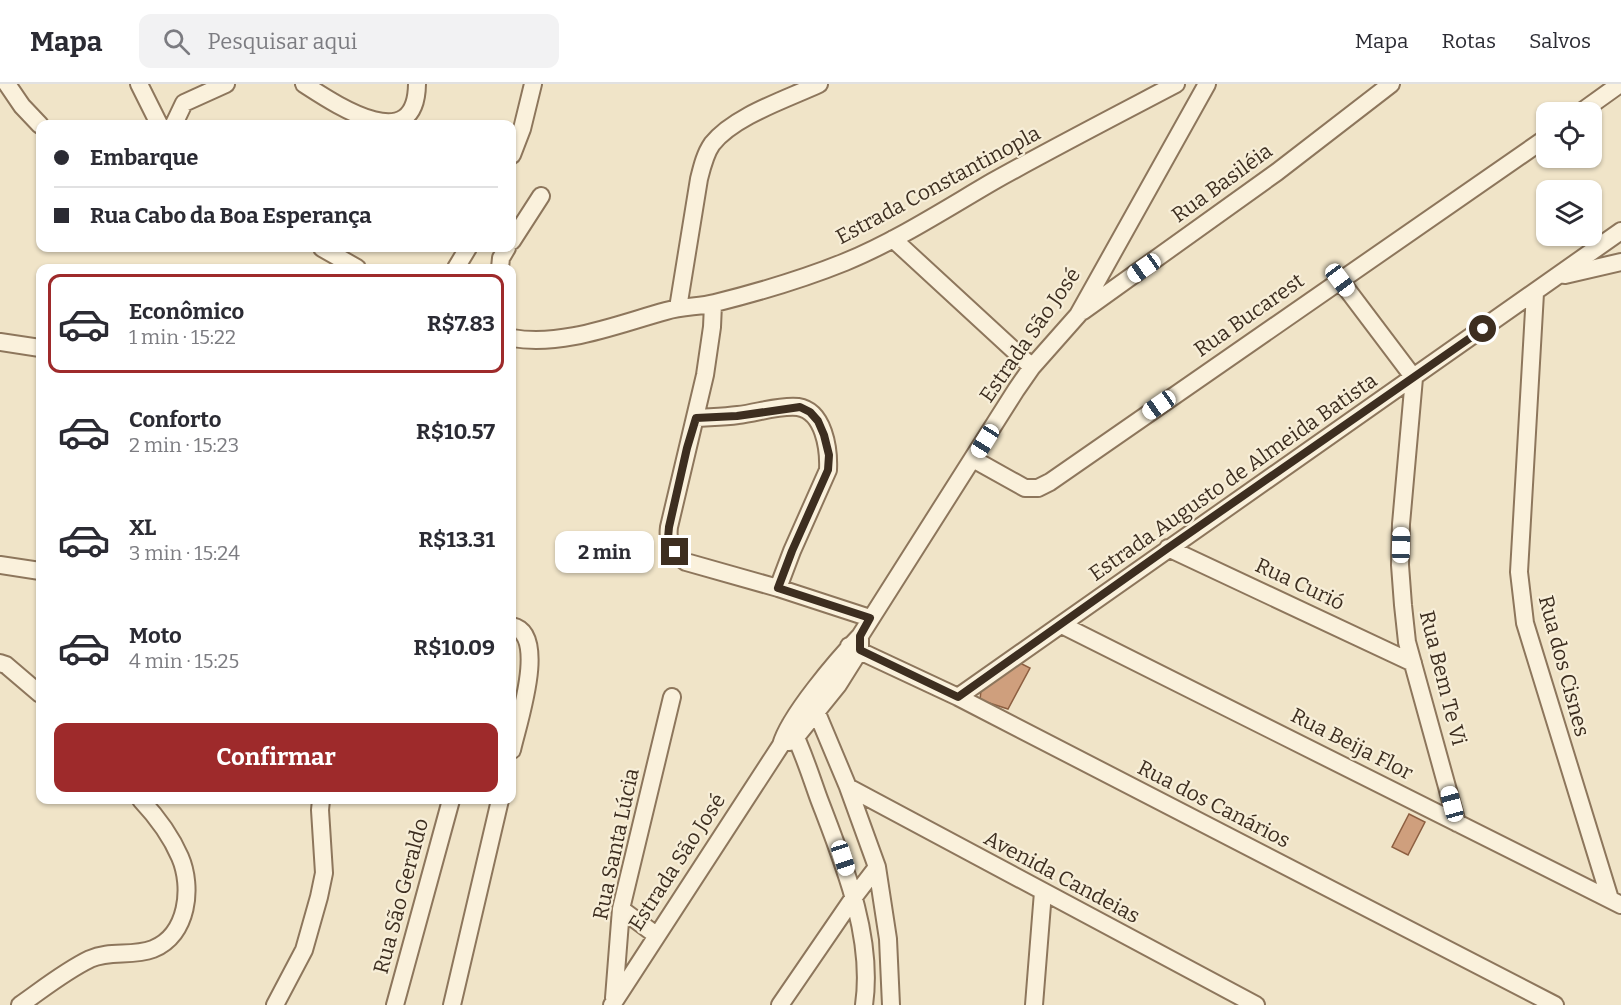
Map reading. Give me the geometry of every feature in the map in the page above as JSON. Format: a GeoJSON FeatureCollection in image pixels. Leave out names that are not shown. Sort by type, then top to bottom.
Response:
{"type":"FeatureCollection","features":[{"type":"Feature","properties":{"kind":"street"},"geometry":{"type":"LineString","coordinates":[[7,84],[22,106],[36,121]]}},
{"type":"Feature","properties":{"kind":"street"},"geometry":{"type":"LineString","coordinates":[[139,84],[157,120]]}},
{"type":"Feature","properties":{"kind":"street"},"geometry":{"type":"LineString","coordinates":[[176,120],[184,103],[226,84]]}},
{"type":"Feature","properties":{"kind":"street"},"geometry":{"type":"LineString","coordinates":[[304,84],[360,116],[371,120]]}},
{"type":"Feature","properties":{"kind":"street"},"geometry":{"type":"LineString","coordinates":[[398,120],[410,113],[416,103],[417,84]]}},
{"type":"Feature","properties":{"kind":"street"},"geometry":{"type":"LineString","coordinates":[[516,145],[533,84]]}},
{"type":"Feature","properties":{"kind":"street"},"geometry":{"type":"LineString","coordinates":[[678,308],[699,179],[712,144],[747,117],[819,84]]}},
{"type":"Feature","properties":{"kind":"street","name":"Estrada Constantinopla"},"geometry":{"type":"LineString","coordinates":[[516,339],[558,338],[597,330],[678,308],[713,304],[796,281],[847,261],[893,239],[1004,176],[1176,84]]}},
{"type":"Feature","properties":{"kind":"street","name":"Estrada São José"},"geometry":{"type":"LineString","coordinates":[[613,1004],[656,935],[789,736],[856,644],[870,618],[1032,367],[1078,315],[1207,84]]}},
{"type":"Feature","properties":{"kind":"street","name":"Rua Basiléia"},"geometry":{"type":"LineString","coordinates":[[1078,315],[1286,165],[1391,84]]}},
{"type":"Feature","properties":{"kind":"street"},"geometry":{"type":"LineString","coordinates":[[1589,102],[1599,90],[1620,84]]}},
{"type":"Feature","properties":{"kind":"street","name":"Rua Bucarest"},"geometry":{"type":"LineString","coordinates":[[973,459],[1015,484],[1025,488],[1038,488],[1536,145]]}},
{"type":"Feature","properties":{"kind":"street"},"geometry":{"type":"LineString","coordinates":[[516,235],[541,196]]}},
{"type":"Feature","properties":{"kind":"street","name":"Estrada Augusto de Almeida Batista"},"geometry":{"type":"LineString","coordinates":[[958,697],[1621,231]]}},
{"type":"Feature","properties":{"kind":"street"},"geometry":{"type":"LineString","coordinates":[[893,239],[1032,367]]}},
{"type":"Feature","properties":{"kind":"street"},"geometry":{"type":"LineString","coordinates":[[329,252],[350,264]]}},
{"type":"Feature","properties":{"kind":"street"},"geometry":{"type":"LineString","coordinates":[[1556,277],[1621,262]]}},
{"type":"Feature","properties":{"kind":"street"},"geometry":{"type":"LineString","coordinates":[[1340,280],[1414,378]]}},
{"type":"Feature","properties":{"kind":"street","name":"Rua dos Cisnes"},"geometry":{"type":"LineString","coordinates":[[1535,293],[1519,572],[1521,605],[1553,717],[1615,902]]}},
{"type":"Feature","properties":{"kind":"street"},"geometry":{"type":"LineString","coordinates":[[713,304],[711,337],[696,418],[687,448],[668,538],[675,552],[686,562],[778,588],[870,618]]}},
{"type":"Feature","properties":{"kind":"street"},"geometry":{"type":"LineString","coordinates":[[0,342],[36,347]]}},
{"type":"Feature","properties":{"kind":"street","name":"Rua Bem Te Vi"},"geometry":{"type":"LineString","coordinates":[[1414,378],[1402,499],[1400,565],[1407,642],[1457,823]]}},
{"type":"Feature","properties":{"kind":"street"},"geometry":{"type":"LineString","coordinates":[[696,418],[737,416],[800,407],[810,412],[818,421],[829,455],[828,470],[778,588]]}},
{"type":"Feature","properties":{"kind":"street","name":"Rua Curió"},"geometry":{"type":"LineString","coordinates":[[1168,548],[1413,663]]}},
{"type":"Feature","properties":{"kind":"street"},"geometry":{"type":"LineString","coordinates":[[0,565],[36,570]]}},
{"type":"Feature","properties":{"kind":"street","name":"Rua Beija Flor"},"geometry":{"type":"LineString","coordinates":[[1062,625],[1615,902]]}},
{"type":"Feature","properties":{"kind":"street"},"geometry":{"type":"LineString","coordinates":[[516,627],[523,633],[531,650],[527,683],[516,732]]}},
{"type":"Feature","properties":{"kind":"street","name":"Rua dos Canários"},"geometry":{"type":"LineString","coordinates":[[856,644],[1555,1005]]}},
{"type":"Feature","properties":{"kind":"street"},"geometry":{"type":"LineString","coordinates":[[0,663],[36,691]]}},
{"type":"Feature","properties":{"kind":"street","name":"Rua Santa Lúcia"},"geometry":{"type":"LineString","coordinates":[[613,1004],[621,909],[672,697]]}},
{"type":"Feature","properties":{"kind":"street"},"geometry":{"type":"LineString","coordinates":[[813,705],[848,787],[877,867],[888,939],[891,1005]]}},
{"type":"Feature","properties":{"kind":"street"},"geometry":{"type":"LineString","coordinates":[[789,736],[838,845],[854,897],[865,970],[864,1005]]}},
{"type":"Feature","properties":{"kind":"street","name":"Avenida Candeias"},"geometry":{"type":"LineString","coordinates":[[848,787],[1256,1005]]}},
{"type":"Feature","properties":{"kind":"street"},"geometry":{"type":"LineString","coordinates":[[21,1005],[89,960],[105,954],[136,954],[155,948],[170,937],[182,920],[186,900],[186,879],[180,857],[164,829],[144,804]]}},
{"type":"Feature","properties":{"kind":"street"},"geometry":{"type":"LineString","coordinates":[[275,1005],[304,950],[319,897],[324,873],[321,804]]}},
{"type":"Feature","properties":{"kind":"street","name":"Rua São Geraldo"},"geometry":{"type":"LineString","coordinates":[[395,1005],[450,804]]}},
{"type":"Feature","properties":{"kind":"street"},"geometry":{"type":"LineString","coordinates":[[452,1005],[499,804]]}},
{"type":"Feature","properties":{"kind":"street"},"geometry":{"type":"LineString","coordinates":[[780,1005],[877,867]]}},
{"type":"Feature","properties":{"kind":"street"},"geometry":{"type":"LineString","coordinates":[[1034,1005],[1043,892]]}},
{"type":"Feature","properties":{"kind":"street"},"geometry":{"type":"LineString","coordinates":[[621,909],[656,935]]}},
{"type":"Feature","properties":{"kind":"building"},"geometry":{"type":"Polygon","coordinates":[[[1018,662],[1030,668],[1008,709],[980,700],[981,690],[1018,662]]]}},
{"type":"Feature","properties":{"kind":"building"},"geometry":{"type":"Polygon","coordinates":[[[1409,814],[1425,822],[1408,855],[1392,847],[1409,814]]]}},
{"type":"Feature","properties":{"kind":"route"},"geometry":{"type":"LineString","coordinates":[[675,552],[668,538],[669,527],[696,418],[737,416],[789,407],[800,407],[810,412],[818,421],[824,435],[829,455],[828,470],[778,588],[870,618],[860,636],[860,650],[958,697],[1483,329]]}}]}
